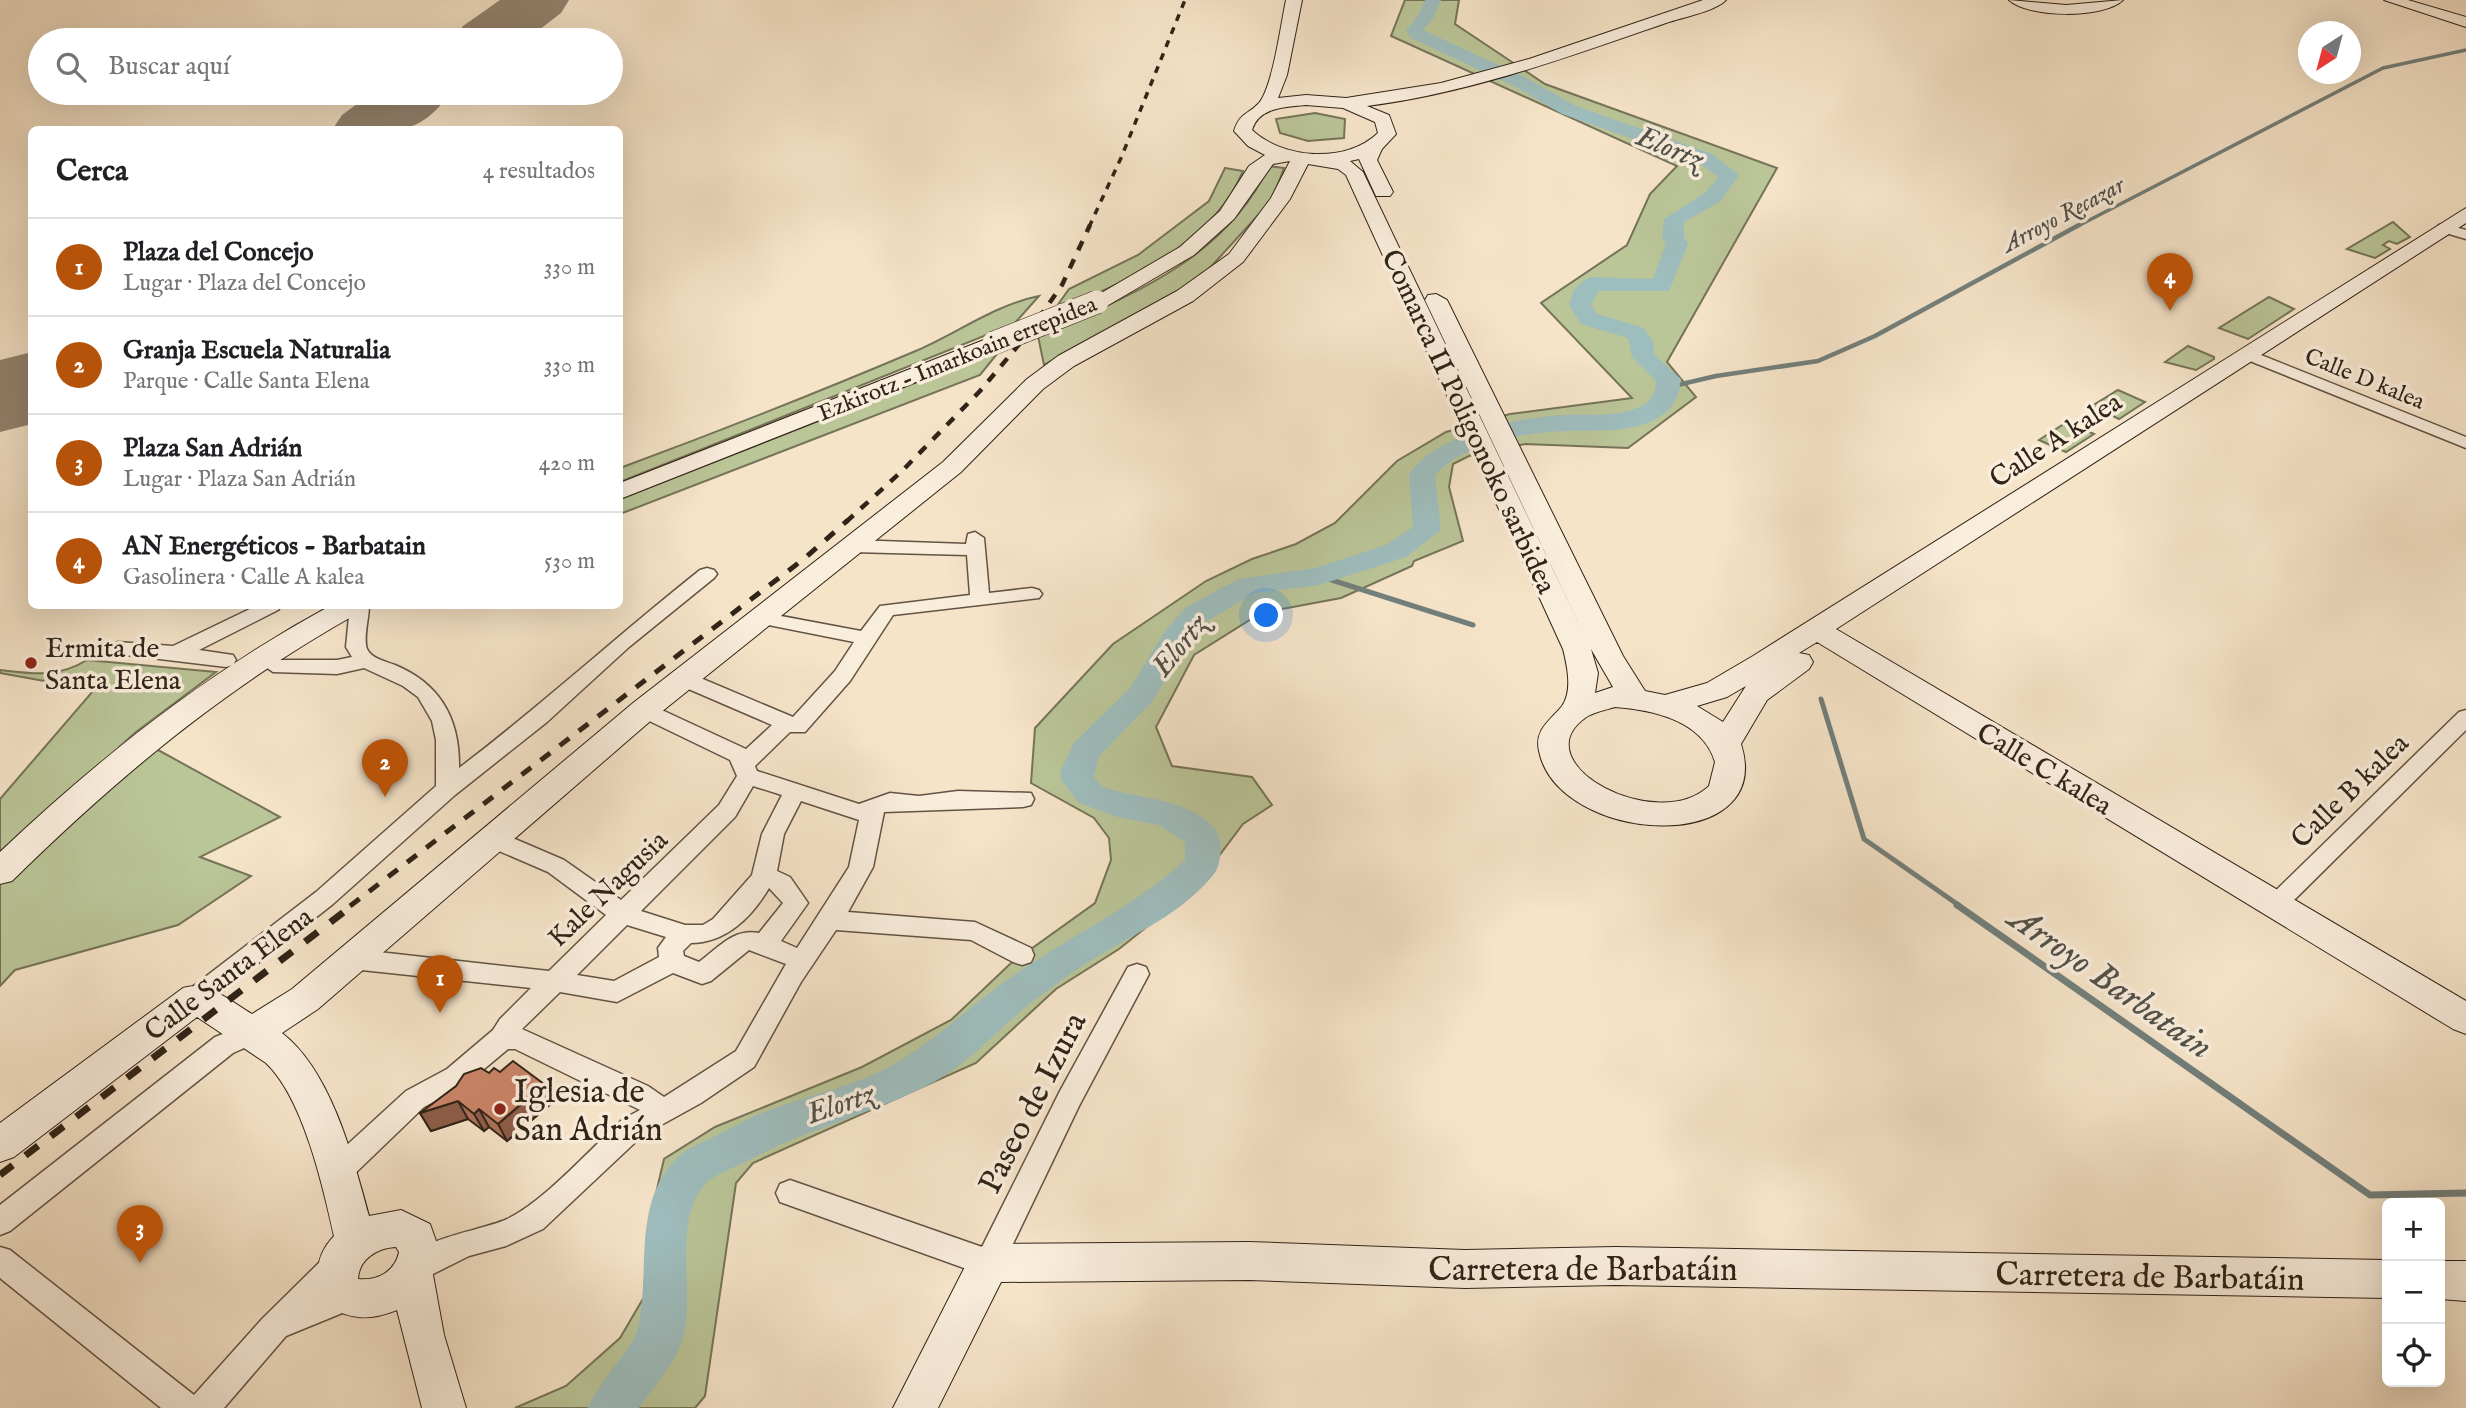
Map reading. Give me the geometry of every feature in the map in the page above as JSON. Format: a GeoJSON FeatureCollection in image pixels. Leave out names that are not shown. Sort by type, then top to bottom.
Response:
{"type":"FeatureCollection","features":[{"type":"Feature","properties":{"kind":"street"},"geometry":{"type":"LineString","coordinates":[[1266,106],[1279,75],[1294,0]]}},
{"type":"Feature","properties":{"kind":"street"},"geometry":{"type":"LineString","coordinates":[[1256,170],[1249,140],[1243,131],[1244,122],[1266,106],[1306,100],[1337,102],[1409,97],[1480,79],[1718,0]]}},
{"type":"Feature","properties":{"kind":"street"},"geometry":{"type":"LineString","coordinates":[[2017,0],[2055,9],[2081,11],[2115,0]]}},
{"type":"Feature","properties":{"kind":"street"},"geometry":{"type":"LineString","coordinates":[[2392,0],[2466,22]]}},
{"type":"Feature","properties":{"kind":"street"},"geometry":{"type":"LineString","coordinates":[[1279,75],[1287,84],[1337,102],[1361,107],[1383,119]]}},
{"type":"Feature","properties":{"kind":"street"},"geometry":{"type":"LineString","coordinates":[[1256,170],[1266,160],[1359,153],[1374,147],[1387,134],[1383,119],[1385,109],[1409,97]]}},
{"type":"Feature","properties":{"kind":"street","name":"Comarca II Poligonoko sarbidea"},"geometry":{"type":"LineString","coordinates":[[1249,140],[1303,157],[1345,165],[1354,173],[1483,422]]}},
{"type":"Feature","properties":{"kind":"street","name":"Comarca II Poligonoko sarbidea"},"geometry":{"type":"LineString","coordinates":[[1374,147],[1368,155],[1371,167],[1499,456],[1577,649],[1583,673],[1578,707]]}},
{"type":"Feature","properties":{"kind":"street"},"geometry":{"type":"LineString","coordinates":[[0,1223],[224,1045],[251,1034],[305,999],[644,710],[974,448],[1035,384],[1066,361],[1185,296],[1236,258],[1280,199],[1303,157]]}},
{"type":"Feature","properties":{"kind":"street","name":"Ezkirotz - Imarkoain errepidea"},"geometry":{"type":"LineString","coordinates":[[623,491],[1097,302],[1187,251],[1234,206],[1256,170]]}},
{"type":"Feature","properties":{"kind":"street","name":"Calle A kalea"},"geometry":{"type":"LineString","coordinates":[[1670,704],[1717,690],[1824,634],[2460,228]]}},
{"type":"Feature","properties":{"kind":"street","name":"Calle D kalea"},"geometry":{"type":"LineString","coordinates":[[2255,358],[2466,443]]}},
{"type":"Feature","properties":{"kind":"street","name":"Comarca II Poligonoko sarbidea"},"geometry":{"type":"LineString","coordinates":[[1499,456],[1634,697]]}},
{"type":"Feature","properties":{"kind":"street"},"geometry":{"type":"LineString","coordinates":[[852,546],[976,544],[980,598],[1032,594]]}},
{"type":"Feature","properties":{"kind":"street","name":"Calle Santa Elena"},"geometry":{"type":"LineString","coordinates":[[0,1145],[273,941],[351,878],[447,789],[540,717],[622,642],[707,575]]}},
{"type":"Feature","properties":{"kind":"street","name":"Kale Nagusia"},"geometry":{"type":"LineString","coordinates":[[339,1183],[415,1099],[456,1077],[502,1038],[509,1026],[727,811],[745,770],[787,723],[797,727],[843,676],[887,610],[980,598]]}},
{"type":"Feature","properties":{"kind":"street"},"geometry":{"type":"LineString","coordinates":[[176,653],[265,609]]}},
{"type":"Feature","properties":{"kind":"street"},"geometry":{"type":"LineString","coordinates":[[0,872],[68,804],[158,727],[241,667],[345,609]]}},
{"type":"Feature","properties":{"kind":"street"},"geometry":{"type":"LineString","coordinates":[[360,609],[356,647],[365,661]]}},
{"type":"Feature","properties":{"kind":"street"},"geometry":{"type":"LineString","coordinates":[[760,618],[866,638]]}},
{"type":"Feature","properties":{"kind":"street","name":"Calle A kalea"},"geometry":{"type":"LineString","coordinates":[[1724,746],[1756,693],[1824,634]]}},
{"type":"Feature","properties":{"kind":"street","name":"Calle C kalea"},"geometry":{"type":"LineString","coordinates":[[1824,634],[2466,1019]]}},
{"type":"Feature","properties":{"kind":"street"},"geometry":{"type":"LineString","coordinates":[[118,648],[226,660]]}},
{"type":"Feature","properties":{"kind":"street"},"geometry":{"type":"LineString","coordinates":[[273,665],[337,667],[365,661],[396,672],[421,686],[440,710],[449,754],[447,789]]}},
{"type":"Feature","properties":{"kind":"street"},"geometry":{"type":"LineString","coordinates":[[684,679],[787,723]]}},
{"type":"Feature","properties":{"kind":"street"},"geometry":{"type":"LineString","coordinates":[[1634,697],[1670,704],[1693,715],[1712,729],[1724,746],[1730,765],[1727,784],[1714,800],[1693,812],[1666,817],[1637,815],[1608,807],[1583,793],[1564,776],[1555,756],[1554,737],[1562,720],[1578,707],[1595,701],[1634,697]]}},
{"type":"Feature","properties":{"kind":"street"},"geometry":{"type":"LineString","coordinates":[[644,710],[739,755],[745,770],[794,793],[859,812],[890,801],[919,804],[958,799],[1023,799]]}},
{"type":"Feature","properties":{"kind":"street","name":"Calle B kalea"},"geometry":{"type":"LineString","coordinates":[[2274,906],[2466,717]]}},
{"type":"Feature","properties":{"kind":"street"},"geometry":{"type":"LineString","coordinates":[[493,839],[556,866],[624,915],[685,934],[706,934],[722,926],[754,893],[764,876],[773,834],[794,793]]}},
{"type":"Feature","properties":{"kind":"street"},"geometry":{"type":"LineString","coordinates":[[203,1408],[272,1329],[382,1263],[506,1233],[533,1220],[633,1127],[692,1095],[745,1059],[861,867],[873,809]]}},
{"type":"Feature","properties":{"kind":"street"},"geometry":{"type":"LineString","coordinates":[[764,876],[782,883],[796,903],[765,944]]}},
{"type":"Feature","properties":{"kind":"street"},"geometry":{"type":"LineString","coordinates":[[830,920],[975,931],[1022,955]]}},
{"type":"Feature","properties":{"kind":"street"},"geometry":{"type":"LineString","coordinates":[[672,962],[670,947],[685,934]]}},
{"type":"Feature","properties":{"kind":"street"},"geometry":{"type":"LineString","coordinates":[[672,962],[702,974],[745,940],[765,944],[802,961]]}},
{"type":"Feature","properties":{"kind":"street"},"geometry":{"type":"LineString","coordinates":[[352,959],[554,981],[617,992],[672,962]]}},
{"type":"Feature","properties":{"kind":"street","name":"Paseo de Izura"},"geometry":{"type":"LineString","coordinates":[[989,1263],[1069,1098],[1137,974]]}},
{"type":"Feature","properties":{"kind":"street"},"geometry":{"type":"LineString","coordinates":[[196,998],[284,1057],[301,1078],[339,1183],[382,1263],[404,1315],[423,1335],[443,1404]]}},
{"type":"Feature","properties":{"kind":"street"},"geometry":{"type":"LineString","coordinates":[[502,1038],[517,1038],[639,1094],[662,1110]]}},
{"type":"Feature","properties":{"kind":"street","name":"Carretera de Barbatáin"},"geometry":{"type":"LineString","coordinates":[[790,1192],[989,1263],[1249,1261],[1465,1269],[1616,1266],[2382,1279]]}},
{"type":"Feature","properties":{"kind":"street"},"geometry":{"type":"LineString","coordinates":[[0,1260],[186,1408]]}},
{"type":"Feature","properties":{"kind":"street"},"geometry":{"type":"LineString","coordinates":[[915,1408],[989,1263]]}},
{"type":"Feature","properties":{"kind":"street"},"geometry":{"type":"LineString","coordinates":[[2445,1280],[2466,1281]]}},
{"type":"Feature","properties":{"kind":"green space"},"geometry":{"type":"Polygon","coordinates":[[[1405,0],[1459,0],[1455,24],[1545,84],[1777,168],[1667,362],[1696,397],[1628,448],[1525,444],[1469,456],[1453,464],[1449,487],[1463,541],[1414,561],[1412,566],[1341,598],[1261,613],[1194,655],[1156,727],[1172,766],[1252,777],[1272,805],[1243,824],[1194,889],[1119,949],[1056,989],[976,1063],[753,1163],[736,1183],[705,1396],[695,1408],[515,1408],[566,1386],[620,1338],[644,1297],[647,1232],[664,1159],[715,1127],[862,1067],[951,1020],[1010,964],[1095,903],[1111,860],[1109,838],[1094,818],[1031,783],[1035,728],[1113,644],[1206,581],[1252,559],[1296,544],[1335,523],[1397,461],[1446,432],[1510,414],[1632,398],[1541,303],[1627,245],[1650,194],[1677,166],[1391,36],[1405,0]]]}},
{"type":"Feature","properties":{"kind":"green space"},"geometry":{"type":"Polygon","coordinates":[[[1315,113],[1345,119],[1344,138],[1308,141],[1280,133],[1276,119],[1315,113]]]}},
{"type":"Feature","properties":{"kind":"green space"},"geometry":{"type":"Polygon","coordinates":[[[1269,166],[1284,168],[1272,200],[1207,271],[1154,307],[1044,365],[1038,336],[1139,290],[1200,251],[1227,227],[1250,199],[1269,166]]]}},
{"type":"Feature","properties":{"kind":"green space"},"geometry":{"type":"Polygon","coordinates":[[[1225,168],[1243,171],[1229,198],[1210,221],[1188,241],[1135,274],[1052,313],[1069,289],[1138,255],[1209,201],[1225,168]]]}},
{"type":"Feature","properties":{"kind":"green space"},"geometry":{"type":"Polygon","coordinates":[[[2393,222],[2410,237],[2397,244],[2389,241],[2383,245],[2390,249],[2375,258],[2347,249],[2393,222]]]}},
{"type":"Feature","properties":{"kind":"green space"},"geometry":{"type":"Polygon","coordinates":[[[1039,296],[1014,324],[623,481],[623,467],[844,381],[918,350],[1023,300],[1039,296]]]}},
{"type":"Feature","properties":{"kind":"green space"},"geometry":{"type":"Polygon","coordinates":[[[2269,297],[2294,309],[2248,339],[2219,328],[2269,297]]]}},
{"type":"Feature","properties":{"kind":"green space"},"geometry":{"type":"Polygon","coordinates":[[[2188,346],[2214,359],[2196,370],[2165,362],[2188,346]]]}},
{"type":"Feature","properties":{"kind":"green space"},"geometry":{"type":"Polygon","coordinates":[[[1001,349],[980,375],[623,513],[623,498],[1001,349]]]}},
{"type":"Feature","properties":{"kind":"green space"},"geometry":{"type":"Polygon","coordinates":[[[2118,390],[2145,402],[2119,419],[2092,406],[2118,390]]]}},
{"type":"Feature","properties":{"kind":"green space"},"geometry":{"type":"Polygon","coordinates":[[[2067,422],[2094,434],[2066,452],[2039,440],[2067,422]]]}},
{"type":"Feature","properties":{"kind":"green space"},"geometry":{"type":"Polygon","coordinates":[[[87,660],[216,672],[136,732],[0,853],[0,799],[94,690],[0,673],[0,670],[55,672],[87,660]]]}},
{"type":"Feature","properties":{"kind":"green space"},"geometry":{"type":"Polygon","coordinates":[[[149,745],[280,817],[200,857],[251,876],[178,925],[15,970],[0,986],[0,878],[149,745]]]}},
{"type":"Feature","properties":{"kind":"building"},"geometry":{"type":"Polygon","coordinates":[[[513,1061],[544,1084],[498,1124],[479,1109],[474,1114],[458,1101],[420,1113],[456,1086],[464,1074],[481,1068],[489,1073],[494,1068],[500,1072],[513,1061]]]}},
{"type":"Feature","properties":{"kind":"waterway","name":"Elortz"},"geometry":{"type":"LineString","coordinates":[[611,1408],[660,1339],[667,1268],[665,1233],[675,1196],[693,1169],[770,1128],[888,1086],[924,1068],[1021,990],[1081,948],[1131,923],[1174,891],[1202,864],[1202,836],[1168,814],[1118,805],[1091,795],[1078,780],[1077,770],[1085,751],[1141,695],[1164,662],[1176,638],[1195,615],[1248,585],[1319,576],[1396,551],[1427,530],[1422,474],[1432,463],[1462,446],[1536,426],[1624,420],[1657,408],[1666,396],[1669,379],[1644,357],[1636,333],[1589,319],[1580,305],[1583,294],[1592,284],[1661,286],[1677,244],[1673,237],[1674,219],[1714,197],[1729,175],[1705,158],[1569,110],[1520,82],[1417,34],[1414,30],[1425,18],[1433,0]]}},
{"type":"Feature","properties":{"kind":"waterway","name":"Arroyo Recazar"},"geometry":{"type":"LineString","coordinates":[[2076,227],[2383,68],[2466,50]]}},
{"type":"Feature","properties":{"kind":"waterway","name":"Arroyo Recazar"},"geometry":{"type":"LineString","coordinates":[[1669,387],[1716,376],[1818,361],[1875,336],[2079,225]]}},
{"type":"Feature","properties":{"kind":"waterway","name":"Arroyo Barbatain"},"geometry":{"type":"LineString","coordinates":[[1319,576],[1473,625]]}},
{"type":"Feature","properties":{"kind":"waterway","name":"Arroyo Barbatain"},"geometry":{"type":"LineString","coordinates":[[1821,699],[1864,839],[1960,906]]}},
{"type":"Feature","properties":{"kind":"waterway","name":"Arroyo Barbatain"},"geometry":{"type":"LineString","coordinates":[[1957,905],[2370,1195],[2466,1193]]}},
{"type":"Feature","properties":{"kind":"runway"},"geometry":{"type":"LineString","coordinates":[[502,28],[539,0]]}},
{"type":"Feature","properties":{"kind":"runway"},"geometry":{"type":"LineString","coordinates":[[372,126],[400,105]]}},
{"type":"Feature","properties":{"kind":"runway"},"geometry":{"type":"LineString","coordinates":[[0,404],[28,383]]}},
{"type":"Feature","properties":{"kind":"railway"},"geometry":{"type":"LineString","coordinates":[[1089,227],[1121,158],[1185,0]]}},
{"type":"Feature","properties":{"kind":"railway"},"geometry":{"type":"LineString","coordinates":[[846,522],[902,471],[980,391],[1027,335],[1062,285],[1090,225]]}},
{"type":"Feature","properties":{"kind":"railway"},"geometry":{"type":"LineString","coordinates":[[350,906],[805,558],[848,520]]}},
{"type":"Feature","properties":{"kind":"railway"},"geometry":{"type":"LineString","coordinates":[[0,1175],[353,905]]}},
{"type":"Feature","properties":{"kind":"place","name":"AN Energéticos - Barbatain"},"geometry":{"type":"Point","coordinates":[2170,311]}},
{"type":"Feature","properties":{"kind":"place","name":"Ermita de Santa Elena"},"geometry":{"type":"Point","coordinates":[31,663]}},
{"type":"Feature","properties":{"kind":"place","name":"Granja Escuela Naturalia"},"geometry":{"type":"Point","coordinates":[385,797]}},
{"type":"Feature","properties":{"kind":"place","name":"Plaza del Concejo"},"geometry":{"type":"Point","coordinates":[440,1013]}},
{"type":"Feature","properties":{"kind":"place","name":"Iglesia de San Adrián"},"geometry":{"type":"Point","coordinates":[500,1109]}},
{"type":"Feature","properties":{"kind":"place","name":"Plaza San Adrián"},"geometry":{"type":"Point","coordinates":[140,1263]}}]}
